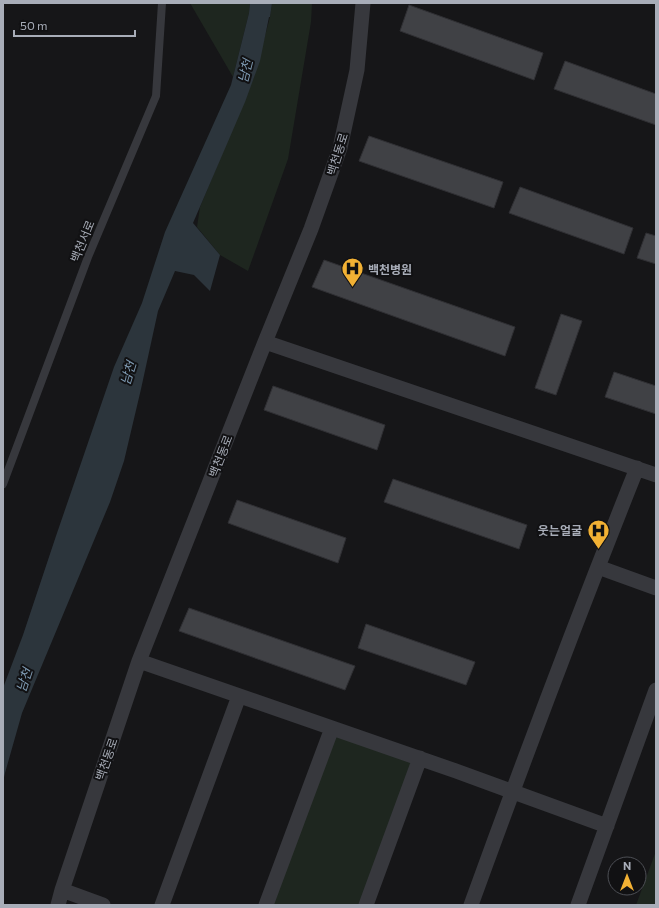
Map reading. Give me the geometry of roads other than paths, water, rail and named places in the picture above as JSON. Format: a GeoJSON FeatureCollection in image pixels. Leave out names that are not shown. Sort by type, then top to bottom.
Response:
{"type":"FeatureCollection","features":[{"type":"Feature","properties":{"kind":"street","name":"백천동로"},"geometry":{"type":"LineString","coordinates":[[58,905],[140,661],[311,229],[340,148],[357,70],[363,3]]}},
{"type":"Feature","properties":{"kind":"street"},"geometry":{"type":"LineString","coordinates":[[265,342],[656,475]]}},
{"type":"Feature","properties":{"kind":"street"},"geometry":{"type":"LineString","coordinates":[[471,905],[598,567],[637,468]]}},
{"type":"Feature","properties":{"kind":"street"},"geometry":{"type":"LineString","coordinates":[[598,567],[656,588]]}},
{"type":"Feature","properties":{"kind":"street"},"geometry":{"type":"LineString","coordinates":[[140,661],[420,758],[607,826]]}},
{"type":"Feature","properties":{"kind":"street"},"geometry":{"type":"LineString","coordinates":[[578,905],[656,690]]}},
{"type":"Feature","properties":{"kind":"street"},"geometry":{"type":"LineString","coordinates":[[162,905],[239,696]]}},
{"type":"Feature","properties":{"kind":"street"},"geometry":{"type":"LineString","coordinates":[[266,905],[332,728]]}},
{"type":"Feature","properties":{"kind":"street"},"geometry":{"type":"LineString","coordinates":[[366,905],[420,758]]}},
{"type":"Feature","properties":{"kind":"street"},"geometry":{"type":"LineString","coordinates":[[62,890],[103,905]]}},
{"type":"Feature","properties":{"kind":"lane","name":"백천서로"},"geometry":{"type":"LineString","coordinates":[[3,484],[88,257],[156,96],[162,3]]}},
{"type":"Feature","properties":{"kind":"water","name":"남천"},"geometry":{"type":"Polygon","coordinates":[[[250,3],[272,3],[260,61],[245,102],[193,223],[220,255],[210,291],[194,275],[175,271],[158,311],[124,461],[110,502],[22,713],[3,782],[3,688],[23,635],[114,367],[142,303],[165,232],[231,85],[249,13],[250,3]]]}},
{"type":"Feature","properties":{"kind":"place","name":"백천병원"},"geometry":{"type":"Point","coordinates":[353,288]}},
{"type":"Feature","properties":{"kind":"place","name":"웃는얼굴"},"geometry":{"type":"Point","coordinates":[598,550]}}]}
